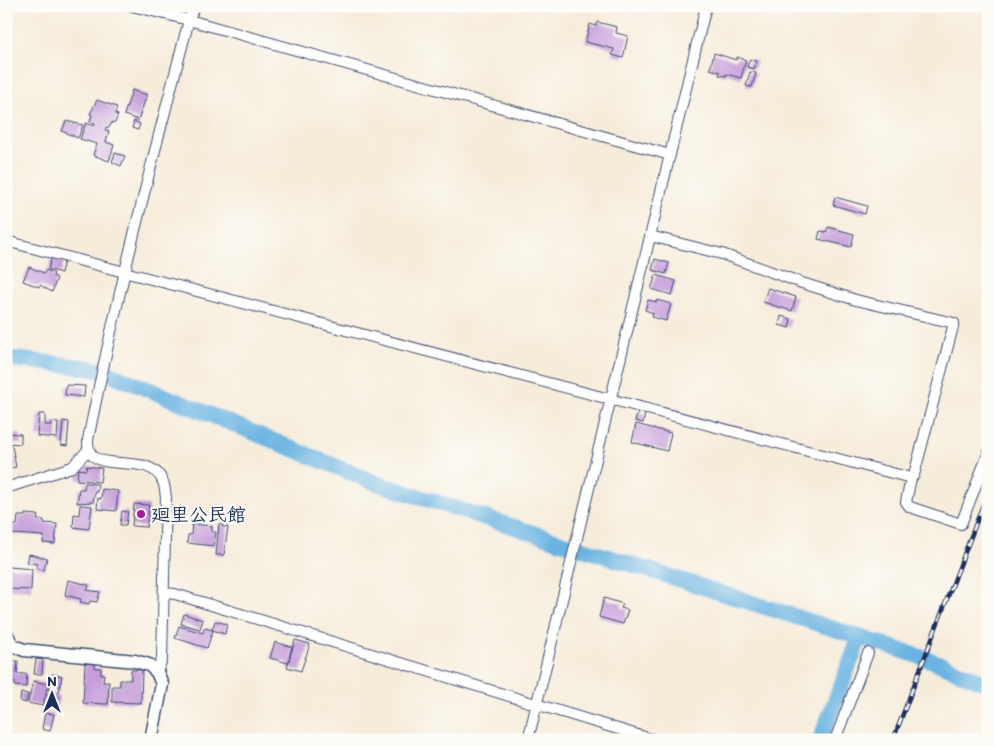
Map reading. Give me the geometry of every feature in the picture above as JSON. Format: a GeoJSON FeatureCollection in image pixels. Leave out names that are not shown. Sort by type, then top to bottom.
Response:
{"type":"FeatureCollection","features":[{"type":"Feature","properties":{"kind":"street"},"geometry":{"type":"LineString","coordinates":[[132,6],[189,20],[670,155]]}},
{"type":"Feature","properties":{"kind":"street"},"geometry":{"type":"LineString","coordinates":[[157,672],[162,659],[166,497],[163,481],[155,470],[141,465],[104,460],[93,456],[89,449],[88,440],[100,378],[159,134],[194,6]]}},
{"type":"Feature","properties":{"kind":"street"},"geometry":{"type":"LineString","coordinates":[[528,740],[706,6]]}},
{"type":"Feature","properties":{"kind":"street"},"geometry":{"type":"LineString","coordinates":[[650,236],[722,254],[856,300],[954,323],[906,502],[910,507],[961,524],[988,454]]}},
{"type":"Feature","properties":{"kind":"street"},"geometry":{"type":"LineString","coordinates":[[6,241],[911,478]]}},
{"type":"Feature","properties":{"kind":"street"},"geometry":{"type":"LineString","coordinates":[[6,488],[72,467],[89,449]]}},
{"type":"Feature","properties":{"kind":"street"},"geometry":{"type":"LineString","coordinates":[[164,593],[175,594],[654,740]]}},
{"type":"Feature","properties":{"kind":"street"},"geometry":{"type":"LineString","coordinates":[[8,642],[24,650],[135,661],[149,665],[157,672],[162,684],[151,740]]}},
{"type":"Feature","properties":{"kind":"street"},"geometry":{"type":"LineString","coordinates":[[835,740],[868,653]]}},
{"type":"Feature","properties":{"kind":"building"},"geometry":{"type":"Polygon","coordinates":[[[597,22],[617,27],[616,33],[628,36],[623,58],[612,55],[614,49],[585,42],[590,24],[596,26],[597,22]]]}},
{"type":"Feature","properties":{"kind":"building"},"geometry":{"type":"Polygon","coordinates":[[[714,53],[736,60],[737,57],[746,60],[741,78],[726,74],[726,76],[719,75],[720,72],[710,69],[714,53]]]}},
{"type":"Feature","properties":{"kind":"building"},"geometry":{"type":"Polygon","coordinates":[[[750,59],[757,61],[754,69],[747,67],[750,59]]]}},
{"type":"Feature","properties":{"kind":"building"},"geometry":{"type":"Polygon","coordinates":[[[750,72],[756,73],[752,87],[746,86],[750,72]]]}},
{"type":"Feature","properties":{"kind":"building"},"geometry":{"type":"Polygon","coordinates":[[[132,90],[147,95],[138,120],[124,115],[132,90]]]}},
{"type":"Feature","properties":{"kind":"building"},"geometry":{"type":"Polygon","coordinates":[[[97,100],[117,107],[115,114],[118,115],[115,123],[112,122],[109,128],[106,127],[105,130],[109,131],[106,142],[114,145],[109,161],[93,155],[97,144],[80,139],[86,123],[94,126],[95,123],[90,122],[92,115],[90,114],[97,100]]]}},
{"type":"Feature","properties":{"kind":"building"},"geometry":{"type":"Polygon","coordinates":[[[66,121],[83,125],[78,138],[62,131],[66,121]]]}},
{"type":"Feature","properties":{"kind":"building"},"geometry":{"type":"Polygon","coordinates":[[[134,121],[140,124],[138,130],[132,128],[134,121]]]}},
{"type":"Feature","properties":{"kind":"building"},"geometry":{"type":"Polygon","coordinates":[[[115,153],[125,156],[121,166],[112,162],[115,153]]]}},
{"type":"Feature","properties":{"kind":"building"},"geometry":{"type":"Polygon","coordinates":[[[835,197],[867,206],[865,214],[833,205],[835,197]]]}},
{"type":"Feature","properties":{"kind":"building"},"geometry":{"type":"Polygon","coordinates":[[[828,227],[854,234],[851,247],[818,239],[820,231],[826,232],[828,227]]]}},
{"type":"Feature","properties":{"kind":"building"},"geometry":{"type":"Polygon","coordinates":[[[52,257],[64,261],[61,273],[48,269],[52,257]]]}},
{"type":"Feature","properties":{"kind":"building"},"geometry":{"type":"Polygon","coordinates":[[[655,259],[669,263],[666,274],[652,270],[655,259]]]}},
{"type":"Feature","properties":{"kind":"building"},"geometry":{"type":"Polygon","coordinates":[[[29,267],[44,273],[46,270],[54,273],[53,276],[57,278],[52,292],[40,285],[39,287],[23,281],[29,267]]]}},
{"type":"Feature","properties":{"kind":"building"},"geometry":{"type":"Polygon","coordinates":[[[656,275],[676,281],[672,295],[651,289],[656,275]]]}},
{"type":"Feature","properties":{"kind":"building"},"geometry":{"type":"Polygon","coordinates":[[[768,288],[796,297],[792,311],[763,302],[768,288]]]}},
{"type":"Feature","properties":{"kind":"building"},"geometry":{"type":"Polygon","coordinates":[[[648,300],[657,302],[657,300],[671,304],[666,321],[652,317],[653,313],[645,310],[648,300]]]}},
{"type":"Feature","properties":{"kind":"building"},"geometry":{"type":"Polygon","coordinates":[[[781,316],[791,319],[789,328],[779,325],[781,316]]]}},
{"type":"Feature","properties":{"kind":"building"},"geometry":{"type":"Polygon","coordinates":[[[66,385],[85,386],[84,397],[65,395],[66,385]]]}},
{"type":"Feature","properties":{"kind":"building"},"geometry":{"type":"Polygon","coordinates":[[[638,412],[645,414],[643,423],[635,421],[638,412]]]}},
{"type":"Feature","properties":{"kind":"building"},"geometry":{"type":"Polygon","coordinates":[[[39,414],[45,414],[45,425],[51,425],[51,422],[58,423],[57,438],[37,436],[39,414]]]}},
{"type":"Feature","properties":{"kind":"building"},"geometry":{"type":"Polygon","coordinates":[[[63,421],[69,422],[67,446],[61,445],[63,421]]]}},
{"type":"Feature","properties":{"kind":"building"},"geometry":{"type":"Polygon","coordinates":[[[636,424],[671,433],[667,451],[632,442],[636,424]]]}},
{"type":"Feature","properties":{"kind":"building"},"geometry":{"type":"Polygon","coordinates":[[[6,433],[21,434],[21,444],[6,443],[6,433]]]}},
{"type":"Feature","properties":{"kind":"building"},"geometry":{"type":"Polygon","coordinates":[[[12,446],[16,467],[6,469],[6,447],[12,446]]]}},
{"type":"Feature","properties":{"kind":"building"},"geometry":{"type":"Polygon","coordinates":[[[87,466],[102,468],[100,482],[77,480],[78,469],[86,470],[87,466]]]}},
{"type":"Feature","properties":{"kind":"building"},"geometry":{"type":"Polygon","coordinates":[[[85,483],[98,484],[93,502],[77,503],[79,489],[84,489],[85,483]]]}},
{"type":"Feature","properties":{"kind":"building"},"geometry":{"type":"Polygon","coordinates":[[[102,489],[118,491],[116,511],[97,509],[98,498],[101,499],[102,489]]]}},
{"type":"Feature","properties":{"kind":"building"},"geometry":{"type":"Polygon","coordinates":[[[134,504],[149,505],[147,527],[132,526],[134,504]]]}},
{"type":"Feature","properties":{"kind":"building"},"geometry":{"type":"Polygon","coordinates":[[[80,505],[92,506],[89,529],[73,527],[74,514],[79,515],[80,505]]]}},
{"type":"Feature","properties":{"kind":"building"},"geometry":{"type":"Polygon","coordinates":[[[122,511],[128,512],[126,525],[120,525],[122,511]]]}},
{"type":"Feature","properties":{"kind":"building"},"geometry":{"type":"Polygon","coordinates":[[[25,514],[38,515],[37,520],[44,520],[44,523],[57,524],[55,544],[43,543],[44,536],[12,534],[13,525],[17,525],[18,516],[25,516],[25,514]]]}},
{"type":"Feature","properties":{"kind":"building"},"geometry":{"type":"Polygon","coordinates":[[[192,524],[212,526],[212,532],[216,532],[214,546],[187,543],[188,535],[191,535],[192,524]]]}},
{"type":"Feature","properties":{"kind":"building"},"geometry":{"type":"Polygon","coordinates":[[[219,524],[223,524],[222,527],[228,527],[224,555],[216,555],[219,524]]]}},
{"type":"Feature","properties":{"kind":"building"},"geometry":{"type":"Polygon","coordinates":[[[29,554],[47,558],[44,570],[36,568],[37,564],[27,562],[29,554]]]}},
{"type":"Feature","properties":{"kind":"building"},"geometry":{"type":"Polygon","coordinates":[[[9,567],[32,569],[31,590],[8,589],[9,567]]]}},
{"type":"Feature","properties":{"kind":"building"},"geometry":{"type":"Polygon","coordinates":[[[68,580],[89,585],[87,590],[100,592],[97,602],[90,601],[89,604],[80,602],[81,599],[65,595],[68,580]]]}},
{"type":"Feature","properties":{"kind":"building"},"geometry":{"type":"Polygon","coordinates":[[[604,598],[623,604],[621,608],[628,610],[623,624],[599,617],[604,598]]]}},
{"type":"Feature","properties":{"kind":"building"},"geometry":{"type":"Polygon","coordinates":[[[184,614],[203,620],[200,629],[181,624],[184,614]]]}},
{"type":"Feature","properties":{"kind":"building"},"geometry":{"type":"Polygon","coordinates":[[[215,621],[227,624],[225,634],[212,630],[215,621]]]}},
{"type":"Feature","properties":{"kind":"building"},"geometry":{"type":"Polygon","coordinates":[[[179,626],[203,633],[204,628],[213,630],[207,648],[175,638],[179,626]]]}},
{"type":"Feature","properties":{"kind":"building"},"geometry":{"type":"Polygon","coordinates":[[[295,640],[310,644],[301,671],[287,667],[295,640]]]}},
{"type":"Feature","properties":{"kind":"building"},"geometry":{"type":"Polygon","coordinates":[[[275,642],[292,647],[288,663],[270,658],[275,642]]]}},
{"type":"Feature","properties":{"kind":"building"},"geometry":{"type":"Polygon","coordinates":[[[36,659],[43,660],[42,674],[34,674],[36,659]]]}},
{"type":"Feature","properties":{"kind":"building"},"geometry":{"type":"Polygon","coordinates":[[[6,661],[18,661],[17,674],[27,674],[26,687],[15,686],[15,682],[6,681],[6,661]]]}},
{"type":"Feature","properties":{"kind":"building"},"geometry":{"type":"Polygon","coordinates":[[[85,663],[95,663],[95,668],[101,668],[101,674],[104,674],[103,682],[109,682],[108,704],[83,703],[85,663]]]}},
{"type":"Feature","properties":{"kind":"building"},"geometry":{"type":"Polygon","coordinates":[[[131,670],[142,670],[141,703],[112,702],[112,686],[120,686],[120,680],[131,680],[131,670]]]}},
{"type":"Feature","properties":{"kind":"building"},"geometry":{"type":"Polygon","coordinates":[[[52,674],[62,676],[59,692],[49,690],[52,674]]]}},
{"type":"Feature","properties":{"kind":"building"},"geometry":{"type":"Polygon","coordinates":[[[33,681],[48,684],[43,706],[28,703],[33,681]]]}},
{"type":"Feature","properties":{"kind":"building"},"geometry":{"type":"Polygon","coordinates":[[[21,693],[28,694],[26,703],[20,701],[21,693]]]}},
{"type":"Feature","properties":{"kind":"building"},"geometry":{"type":"Polygon","coordinates":[[[48,693],[59,696],[57,707],[46,705],[48,693]]]}},
{"type":"Feature","properties":{"kind":"building"},"geometry":{"type":"Polygon","coordinates":[[[45,713],[54,714],[50,731],[42,729],[45,713]]]}},
{"type":"Feature","properties":{"kind":"waterway"},"geometry":{"type":"LineString","coordinates":[[6,358],[90,368],[111,374],[376,483],[894,648],[933,661],[988,684]]}},
{"type":"Feature","properties":{"kind":"waterway"},"geometry":{"type":"LineString","coordinates":[[820,740],[860,637]]}},
{"type":"Feature","properties":{"kind":"railway"},"geometry":{"type":"LineString","coordinates":[[893,740],[988,492]]}},
{"type":"Feature","properties":{"kind":"place","name":"廻里公民館"},"geometry":{"type":"Point","coordinates":[141,514]}}]}
